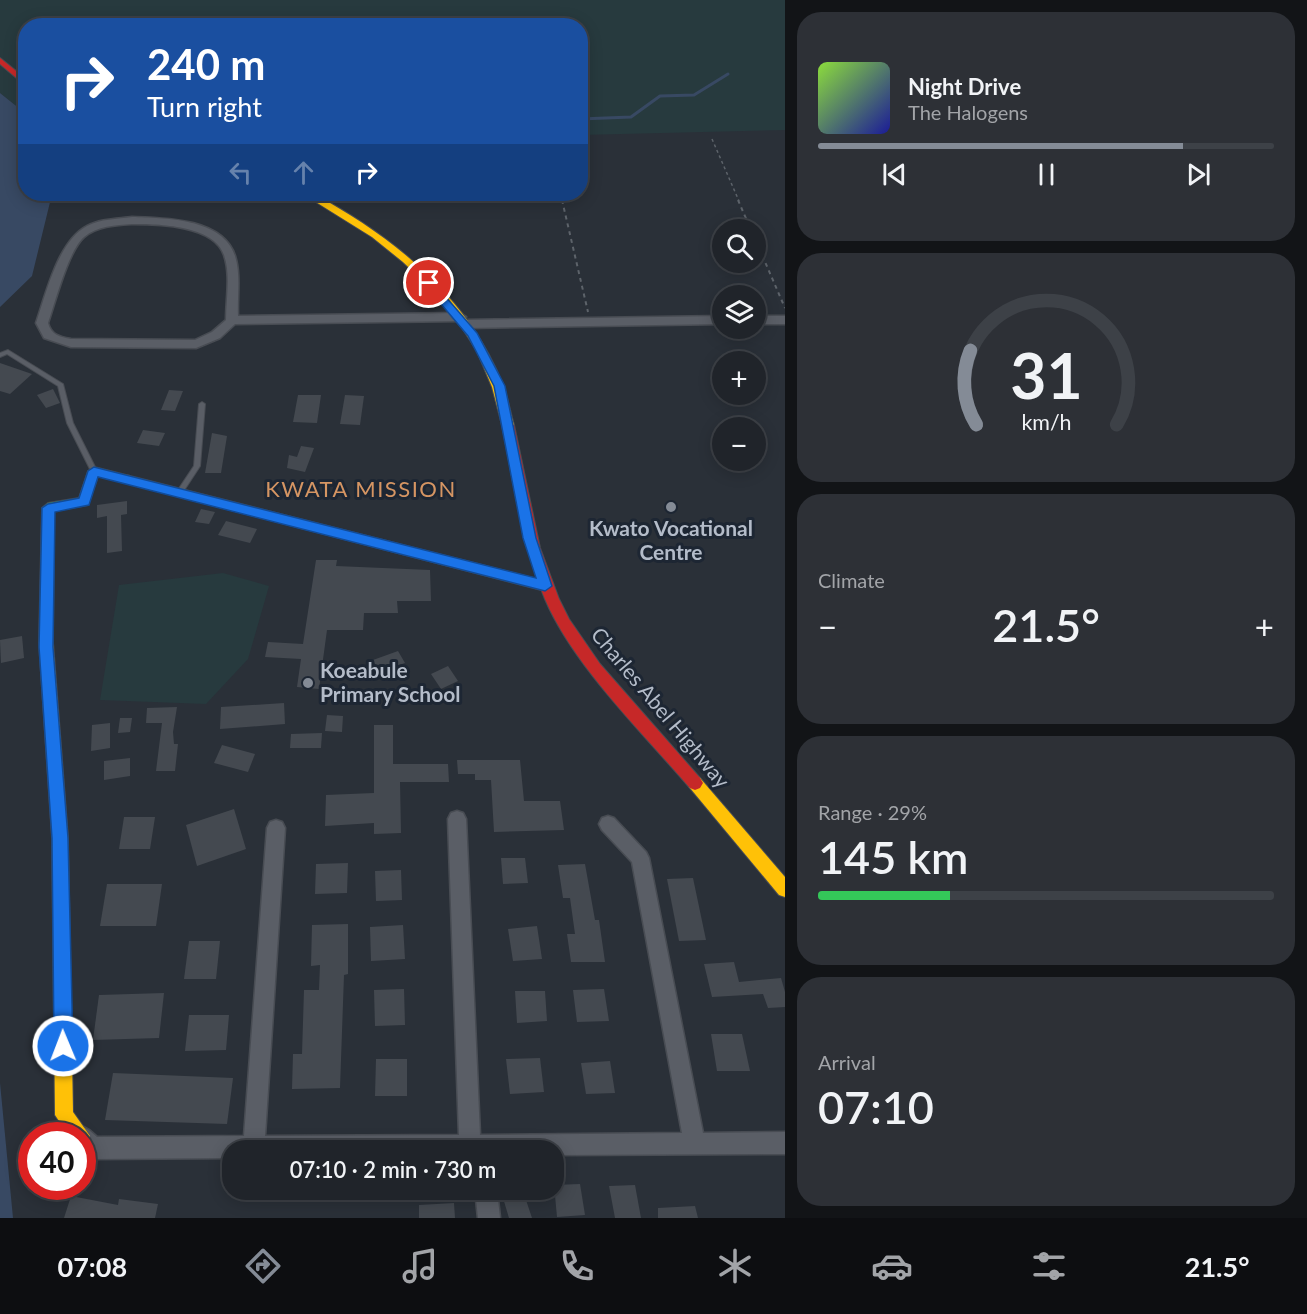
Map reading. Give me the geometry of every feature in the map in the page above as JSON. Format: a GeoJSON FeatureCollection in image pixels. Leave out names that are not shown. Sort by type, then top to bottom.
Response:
{"type":"FeatureCollection","features":[{"type":"Feature","properties":{"kind":"main road"},"geometry":{"type":"LineString","coordinates":[[0,60],[18,77]]}},
{"type":"Feature","properties":{"kind":"main road","name":"Charles Abel Highway"},"geometry":{"type":"LineString","coordinates":[[326,201],[388,244],[463,321],[481,346],[499,386],[529,538],[545,586],[579,647],[785,888]]}},
{"type":"Feature","properties":{"kind":"main road"},"geometry":{"type":"LineString","coordinates":[[70,1122],[64,1115],[60,838],[46,647],[48,508],[84,502],[94,471],[545,586]]}},
{"type":"Feature","properties":{"kind":"street"},"geometry":{"type":"LineString","coordinates":[[130,220],[194,228],[212,235],[225,245],[231,258],[232,320],[214,337],[196,344],[71,343],[51,337],[43,329],[42,323],[60,274],[79,235],[106,221],[130,220]]}},
{"type":"Feature","properties":{"kind":"street"},"geometry":{"type":"LineString","coordinates":[[232,320],[712,320]]}},
{"type":"Feature","properties":{"kind":"street"},"geometry":{"type":"LineString","coordinates":[[766,320],[785,320]]}},
{"type":"Feature","properties":{"kind":"street"},"geometry":{"type":"LineString","coordinates":[[457,819],[478,1140]]}},
{"type":"Feature","properties":{"kind":"street"},"geometry":{"type":"LineString","coordinates":[[608,824],[640,858],[695,1144]]}},
{"type":"Feature","properties":{"kind":"street"},"geometry":{"type":"LineString","coordinates":[[254,1140],[276,828]]}},
{"type":"Feature","properties":{"kind":"street"},"geometry":{"type":"LineString","coordinates":[[564,1146],[785,1143]]}},
{"type":"Feature","properties":{"kind":"street"},"geometry":{"type":"LineString","coordinates":[[96,1148],[222,1147]]}},
{"type":"Feature","properties":{"kind":"street"},"geometry":{"type":"LineString","coordinates":[[487,1200],[489,1218]]}},
{"type":"Feature","properties":{"kind":"lane"},"geometry":{"type":"LineString","coordinates":[[0,354],[8,352],[60,385],[69,423],[94,471]]}},
{"type":"Feature","properties":{"kind":"lane"},"geometry":{"type":"LineString","coordinates":[[180,493],[197,466],[202,404]]}},
{"type":"Feature","properties":{"kind":"path"},"geometry":{"type":"LineString","coordinates":[[712,139],[746,219]]}},
{"type":"Feature","properties":{"kind":"path"},"geometry":{"type":"LineString","coordinates":[[563,201],[591,321]]}},
{"type":"Feature","properties":{"kind":"path"},"geometry":{"type":"LineString","coordinates":[[766,264],[785,308]]}},
{"type":"Feature","properties":{"kind":"green space"},"geometry":{"type":"Polygon","coordinates":[[[0,0],[785,0],[785,130],[588,135],[588,18],[18,18],[18,107],[0,93],[0,0]]]}},
{"type":"Feature","properties":{"kind":"green space"},"geometry":{"type":"Polygon","coordinates":[[[223,573],[269,586],[248,659],[206,704],[100,700],[119,585],[223,573]]]}},
{"type":"Feature","properties":{"kind":"water"},"geometry":{"type":"Polygon","coordinates":[[[0,93],[18,107],[18,201],[50,201],[32,276],[0,307],[0,93]]]}},
{"type":"Feature","properties":{"kind":"water"},"geometry":{"type":"Polygon","coordinates":[[[0,1083],[13,1218],[0,1218],[0,1083]]]}},
{"type":"Feature","properties":{"kind":"building"},"geometry":{"type":"Polygon","coordinates":[[[0,363],[32,374],[10,394],[0,391],[0,363]]]}},
{"type":"Feature","properties":{"kind":"building"},"geometry":{"type":"Polygon","coordinates":[[[53,389],[60,403],[46,408],[37,395],[53,389]]]}},
{"type":"Feature","properties":{"kind":"building"},"geometry":{"type":"Polygon","coordinates":[[[169,390],[183,391],[175,411],[161,410],[169,390]]]}},
{"type":"Feature","properties":{"kind":"building"},"geometry":{"type":"Polygon","coordinates":[[[298,395],[321,395],[317,423],[293,422],[298,395]]]}},
{"type":"Feature","properties":{"kind":"building"},"geometry":{"type":"Polygon","coordinates":[[[345,395],[364,396],[360,425],[340,424],[345,395]]]}},
{"type":"Feature","properties":{"kind":"building"},"geometry":{"type":"Polygon","coordinates":[[[143,430],[165,433],[159,446],[137,443],[143,430]]]}},
{"type":"Feature","properties":{"kind":"building"},"geometry":{"type":"Polygon","coordinates":[[[212,433],[227,436],[221,473],[205,473],[212,433]]]}},
{"type":"Feature","properties":{"kind":"building"},"geometry":{"type":"Polygon","coordinates":[[[301,446],[314,448],[305,472],[287,468],[289,455],[297,457],[301,446]]]}},
{"type":"Feature","properties":{"kind":"building"},"geometry":{"type":"Polygon","coordinates":[[[127,501],[127,514],[121,515],[122,551],[107,553],[107,516],[97,518],[97,505],[127,501]]]}},
{"type":"Feature","properties":{"kind":"building"},"geometry":{"type":"Polygon","coordinates":[[[201,509],[215,512],[209,524],[195,522],[201,509]]]}},
{"type":"Feature","properties":{"kind":"building"},"geometry":{"type":"Polygon","coordinates":[[[226,521],[257,529],[250,543],[218,535],[226,521]]]}},
{"type":"Feature","properties":{"kind":"building"},"geometry":{"type":"Polygon","coordinates":[[[316,560],[337,560],[336,566],[430,570],[431,601],[397,601],[398,613],[364,613],[363,630],[327,630],[319,689],[297,687],[301,659],[265,657],[268,642],[303,644],[316,560]]]}},
{"type":"Feature","properties":{"kind":"building"},"geometry":{"type":"Polygon","coordinates":[[[22,636],[24,658],[1,663],[0,640],[22,636]]]}},
{"type":"Feature","properties":{"kind":"building"},"geometry":{"type":"Polygon","coordinates":[[[398,651],[405,663],[379,672],[373,660],[398,651]]]}},
{"type":"Feature","properties":{"kind":"building"},"geometry":{"type":"Polygon","coordinates":[[[448,666],[458,681],[441,689],[431,674],[448,666]]]}},
{"type":"Feature","properties":{"kind":"building"},"geometry":{"type":"Polygon","coordinates":[[[284,703],[285,724],[220,729],[221,707],[284,703]]]}},
{"type":"Feature","properties":{"kind":"building"},"geometry":{"type":"Polygon","coordinates":[[[177,707],[173,732],[174,744],[178,744],[175,771],[156,771],[162,723],[146,723],[147,708],[177,707]]]}},
{"type":"Feature","properties":{"kind":"building"},"geometry":{"type":"Polygon","coordinates":[[[327,715],[343,716],[342,732],[325,731],[327,715]]]}},
{"type":"Feature","properties":{"kind":"building"},"geometry":{"type":"Polygon","coordinates":[[[120,718],[132,718],[130,732],[118,733],[120,718]]]}},
{"type":"Feature","properties":{"kind":"building"},"geometry":{"type":"Polygon","coordinates":[[[110,723],[110,748],[91,751],[92,725],[110,723]]]}},
{"type":"Feature","properties":{"kind":"building"},"geometry":{"type":"Polygon","coordinates":[[[374,725],[393,725],[393,764],[448,764],[449,782],[400,782],[401,833],[374,834],[374,823],[325,826],[326,795],[374,793],[374,725]]]}},
{"type":"Feature","properties":{"kind":"building"},"geometry":{"type":"Polygon","coordinates":[[[322,733],[321,748],[290,748],[291,734],[322,733]]]}},
{"type":"Feature","properties":{"kind":"building"},"geometry":{"type":"Polygon","coordinates":[[[222,745],[255,754],[248,772],[214,763],[222,745]]]}},
{"type":"Feature","properties":{"kind":"building"},"geometry":{"type":"Polygon","coordinates":[[[130,758],[130,776],[104,780],[104,761],[130,758]]]}},
{"type":"Feature","properties":{"kind":"building"},"geometry":{"type":"Polygon","coordinates":[[[457,760],[520,760],[524,801],[560,801],[564,830],[494,832],[491,780],[475,780],[475,774],[458,774],[457,760]]]}},
{"type":"Feature","properties":{"kind":"building"},"geometry":{"type":"Polygon","coordinates":[[[234,809],[246,849],[197,866],[186,825],[234,809]]]}},
{"type":"Feature","properties":{"kind":"building"},"geometry":{"type":"Polygon","coordinates":[[[124,817],[155,817],[150,849],[119,849],[124,817]]]}},
{"type":"Feature","properties":{"kind":"building"},"geometry":{"type":"Polygon","coordinates":[[[501,858],[525,858],[528,883],[503,884],[501,858]]]}},
{"type":"Feature","properties":{"kind":"building"},"geometry":{"type":"Polygon","coordinates":[[[348,863],[347,893],[315,894],[316,864],[348,863]]]}},
{"type":"Feature","properties":{"kind":"building"},"geometry":{"type":"Polygon","coordinates":[[[585,864],[595,920],[599,920],[605,962],[571,962],[567,934],[575,934],[570,898],[563,898],[558,865],[585,864]]]}},
{"type":"Feature","properties":{"kind":"building"},"geometry":{"type":"Polygon","coordinates":[[[401,870],[402,900],[376,901],[375,871],[401,870]]]}},
{"type":"Feature","properties":{"kind":"building"},"geometry":{"type":"Polygon","coordinates":[[[693,878],[706,940],[679,941],[667,879],[693,878]]]}},
{"type":"Feature","properties":{"kind":"building"},"geometry":{"type":"Polygon","coordinates":[[[107,884],[162,884],[156,926],[100,926],[107,884]]]}},
{"type":"Feature","properties":{"kind":"building"},"geometry":{"type":"Polygon","coordinates":[[[348,924],[348,974],[344,975],[340,1088],[292,1089],[293,1054],[302,1054],[304,990],[319,990],[320,965],[311,966],[312,925],[348,924]]]}},
{"type":"Feature","properties":{"kind":"building"},"geometry":{"type":"Polygon","coordinates":[[[403,925],[405,959],[371,961],[370,927],[403,925]]]}},
{"type":"Feature","properties":{"kind":"building"},"geometry":{"type":"Polygon","coordinates":[[[537,926],[542,959],[513,961],[508,929],[537,926]]]}},
{"type":"Feature","properties":{"kind":"building"},"geometry":{"type":"Polygon","coordinates":[[[189,941],[220,941],[216,979],[184,979],[189,941]]]}},
{"type":"Feature","properties":{"kind":"building"},"geometry":{"type":"Polygon","coordinates":[[[734,962],[739,982],[781,978],[785,992],[785,1007],[768,1008],[763,994],[712,997],[704,964],[734,962]]]}},
{"type":"Feature","properties":{"kind":"building"},"geometry":{"type":"Polygon","coordinates":[[[404,989],[405,1025],[375,1026],[374,990],[404,989]]]}},
{"type":"Feature","properties":{"kind":"building"},"geometry":{"type":"Polygon","coordinates":[[[604,989],[609,1021],[577,1022],[573,990],[604,989]]]}},
{"type":"Feature","properties":{"kind":"building"},"geometry":{"type":"Polygon","coordinates":[[[515,991],[545,991],[547,1021],[517,1023],[515,991]]]}},
{"type":"Feature","properties":{"kind":"building"},"geometry":{"type":"Polygon","coordinates":[[[164,993],[159,1038],[93,1040],[99,995],[164,993]]]}},
{"type":"Feature","properties":{"kind":"building"},"geometry":{"type":"Polygon","coordinates":[[[189,1015],[229,1015],[226,1050],[185,1051],[189,1015]]]}},
{"type":"Feature","properties":{"kind":"building"},"geometry":{"type":"Polygon","coordinates":[[[711,1034],[742,1034],[750,1071],[717,1071],[711,1034]]]}},
{"type":"Feature","properties":{"kind":"building"},"geometry":{"type":"Polygon","coordinates":[[[540,1058],[544,1092],[510,1094],[506,1059],[540,1058]]]}},
{"type":"Feature","properties":{"kind":"building"},"geometry":{"type":"Polygon","coordinates":[[[376,1059],[407,1059],[407,1096],[375,1096],[376,1059]]]}},
{"type":"Feature","properties":{"kind":"building"},"geometry":{"type":"Polygon","coordinates":[[[610,1061],[615,1093],[586,1094],[581,1063],[610,1061]]]}},
{"type":"Feature","properties":{"kind":"building"},"geometry":{"type":"Polygon","coordinates":[[[113,1073],[233,1078],[227,1124],[105,1120],[113,1073]]]}},
{"type":"Feature","properties":{"kind":"building"},"geometry":{"type":"Polygon","coordinates":[[[580,1184],[585,1215],[557,1217],[555,1200],[564,1200],[564,1185],[580,1184]]]}},
{"type":"Feature","properties":{"kind":"building"},"geometry":{"type":"Polygon","coordinates":[[[635,1185],[641,1218],[615,1218],[609,1186],[635,1185]]]}},
{"type":"Feature","properties":{"kind":"building"},"geometry":{"type":"Polygon","coordinates":[[[119,1199],[158,1204],[155,1218],[64,1218],[70,1200],[92,1200],[118,1205],[119,1199]]]}},
{"type":"Feature","properties":{"kind":"building"},"geometry":{"type":"Polygon","coordinates":[[[504,1200],[526,1200],[532,1218],[509,1218],[504,1200]]]}},
{"type":"Feature","properties":{"kind":"building"},"geometry":{"type":"Polygon","coordinates":[[[454,1203],[455,1218],[419,1218],[419,1205],[454,1203]]]}},
{"type":"Feature","properties":{"kind":"building"},"geometry":{"type":"Polygon","coordinates":[[[695,1206],[698,1218],[658,1218],[658,1208],[695,1206]]]}},
{"type":"Feature","properties":{"kind":"waterway"},"geometry":{"type":"LineString","coordinates":[[588,119],[631,117],[660,96],[694,95],[728,74]]}},
{"type":"Feature","properties":{"kind":"traffic: fast"},"geometry":{"type":"LineString","coordinates":[[46,643],[48,508],[84,502],[94,471],[126,479]]}},
{"type":"Feature","properties":{"kind":"traffic: slow"},"geometry":{"type":"LineString","coordinates":[[321,201],[375,235],[407,260],[435,287],[461,318],[482,351],[498,387],[508,425]]}},
{"type":"Feature","properties":{"kind":"traffic: slow"},"geometry":{"type":"LineString","coordinates":[[126,479],[545,586]]}},
{"type":"Feature","properties":{"kind":"traffic: slow"},"geometry":{"type":"LineString","coordinates":[[46,643],[60,838],[64,1115],[70,1122]]}},
{"type":"Feature","properties":{"kind":"traffic: slow"},"geometry":{"type":"LineString","coordinates":[[695,783],[785,889]]}},
{"type":"Feature","properties":{"kind":"traffic: jam"},"geometry":{"type":"LineString","coordinates":[[0,60],[18,77]]}},
{"type":"Feature","properties":{"kind":"traffic: jam"},"geometry":{"type":"LineString","coordinates":[[508,425],[534,548],[552,599],[564,623],[595,668],[695,783]]}},
{"type":"Feature","properties":{"kind":"place","name":"Kwato Vocational Centre"},"geometry":{"type":"Point","coordinates":[671,507]}},
{"type":"Feature","properties":{"kind":"place","name":"Koeabule Primary School"},"geometry":{"type":"Point","coordinates":[308,683]}},
{"type":"Feature","properties":{"kind":"district","name":"KWATA MISSION"},"geometry":{"type":"Point","coordinates":[361,489]}},
{"type":"Feature","properties":{"kind":"route"},"geometry":{"type":"LineString","coordinates":[[63,1046],[60,838],[46,647],[48,508],[84,502],[94,471],[545,586],[529,538],[499,386],[481,346],[460,317],[429,283]]}}]}
